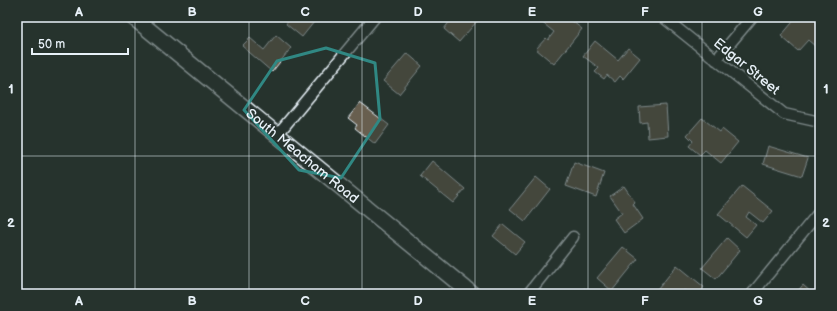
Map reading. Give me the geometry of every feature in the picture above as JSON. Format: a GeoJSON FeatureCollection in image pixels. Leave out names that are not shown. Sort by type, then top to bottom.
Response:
{"type":"FeatureCollection","features":[{"type":"Feature","properties":{"kind":"main road","name":"South Meacham Road"},"geometry":{"type":"LineString","coordinates":[[133,17],[472,294]]}},
{"type":"Feature","properties":{"kind":"street"},"geometry":{"type":"LineString","coordinates":[[277,135],[375,17]]}},
{"type":"Feature","properties":{"kind":"street","name":"Edgar Street"},"geometry":{"type":"LineString","coordinates":[[663,17],[784,114],[820,122]]}},
{"type":"Feature","properties":{"kind":"street"},"geometry":{"type":"LineString","coordinates":[[716,60],[752,17]]}},
{"type":"Feature","properties":{"kind":"street"},"geometry":{"type":"LineString","coordinates":[[752,294],[820,211]]}},
{"type":"Feature","properties":{"kind":"street"},"geometry":{"type":"LineString","coordinates":[[528,294],[573,237]]}},
{"type":"Feature","properties":{"kind":"highlighted area"},"geometry":{"type":"Polygon","coordinates":[[[326,48],[375,63],[380,119],[341,178],[299,170],[244,110],[277,61],[326,48]]]}},
{"type":"Feature","properties":{"kind":"building"},"geometry":{"type":"Polygon","coordinates":[[[291,17],[318,17],[302,37],[286,24],[291,17]]]}},
{"type":"Feature","properties":{"kind":"building"},"geometry":{"type":"Polygon","coordinates":[[[453,17],[474,17],[478,20],[459,42],[444,29],[453,17]]]}},
{"type":"Feature","properties":{"kind":"building"},"geometry":{"type":"Polygon","coordinates":[[[535,17],[567,17],[582,29],[554,64],[536,49],[546,38],[548,40],[554,32],[535,17]]]}},
{"type":"Feature","properties":{"kind":"building"},"geometry":{"type":"Polygon","coordinates":[[[797,17],[818,17],[819,19],[816,23],[820,26],[820,42],[816,47],[808,40],[798,51],[781,36],[797,17]]]}},
{"type":"Feature","properties":{"kind":"building"},"geometry":{"type":"Polygon","coordinates":[[[276,35],[291,48],[272,72],[242,46],[250,38],[264,50],[276,35]]]}},
{"type":"Feature","properties":{"kind":"building"},"geometry":{"type":"Polygon","coordinates":[[[595,41],[618,60],[628,48],[640,58],[623,79],[620,76],[615,82],[607,75],[604,79],[595,72],[599,68],[583,56],[595,41]]]}},
{"type":"Feature","properties":{"kind":"building"},"geometry":{"type":"Polygon","coordinates":[[[407,53],[422,66],[399,94],[383,81],[407,53]]]}},
{"type":"Feature","properties":{"kind":"building"},"geometry":{"type":"Polygon","coordinates":[[[360,103],[389,125],[375,144],[355,128],[357,125],[348,118],[360,103]]]}},
{"type":"Feature","properties":{"kind":"building"},"geometry":{"type":"Polygon","coordinates":[[[666,105],[668,136],[648,138],[647,122],[640,123],[639,107],[666,105]]]}},
{"type":"Feature","properties":{"kind":"building"},"geometry":{"type":"Polygon","coordinates":[[[702,118],[720,132],[722,129],[738,142],[721,163],[705,150],[700,155],[689,146],[693,141],[687,135],[702,118]]]}},
{"type":"Feature","properties":{"kind":"building"},"geometry":{"type":"Polygon","coordinates":[[[768,146],[808,158],[802,176],[763,164],[768,146]]]}},
{"type":"Feature","properties":{"kind":"building"},"geometry":{"type":"Polygon","coordinates":[[[432,161],[465,189],[453,203],[420,176],[432,161]]]}},
{"type":"Feature","properties":{"kind":"building"},"geometry":{"type":"Polygon","coordinates":[[[574,162],[604,173],[596,197],[566,186],[574,162]]]}},
{"type":"Feature","properties":{"kind":"building"},"geometry":{"type":"Polygon","coordinates":[[[536,177],[550,189],[525,221],[510,209],[536,177]]]}},
{"type":"Feature","properties":{"kind":"building"},"geometry":{"type":"Polygon","coordinates":[[[624,186],[635,202],[633,204],[643,219],[624,233],[614,219],[622,213],[610,196],[624,186]]]}},
{"type":"Feature","properties":{"kind":"building"},"geometry":{"type":"Polygon","coordinates":[[[742,186],[773,211],[763,223],[749,212],[746,217],[756,225],[746,237],[718,214],[742,186]]]}},
{"type":"Feature","properties":{"kind":"building"},"geometry":{"type":"Polygon","coordinates":[[[503,224],[525,242],[515,254],[493,236],[503,224]]]}},
{"type":"Feature","properties":{"kind":"building"},"geometry":{"type":"Polygon","coordinates":[[[727,238],[740,250],[716,279],[702,268],[727,238]]]}},
{"type":"Feature","properties":{"kind":"building"},"geometry":{"type":"Polygon","coordinates":[[[623,247],[638,259],[612,291],[597,278],[623,247]]]}},
{"type":"Feature","properties":{"kind":"building"},"geometry":{"type":"Polygon","coordinates":[[[677,265],[704,287],[699,294],[689,294],[684,290],[681,294],[654,294],[677,265]]]}},
{"type":"Feature","properties":{"kind":"building"},"geometry":{"type":"Polygon","coordinates":[[[803,285],[813,294],[795,294],[803,285]]]}},
{"type":"Feature","properties":{"kind":"building"},"geometry":{"type":"Polygon","coordinates":[[[584,288],[592,294],[579,294],[584,288]]]}}]}
